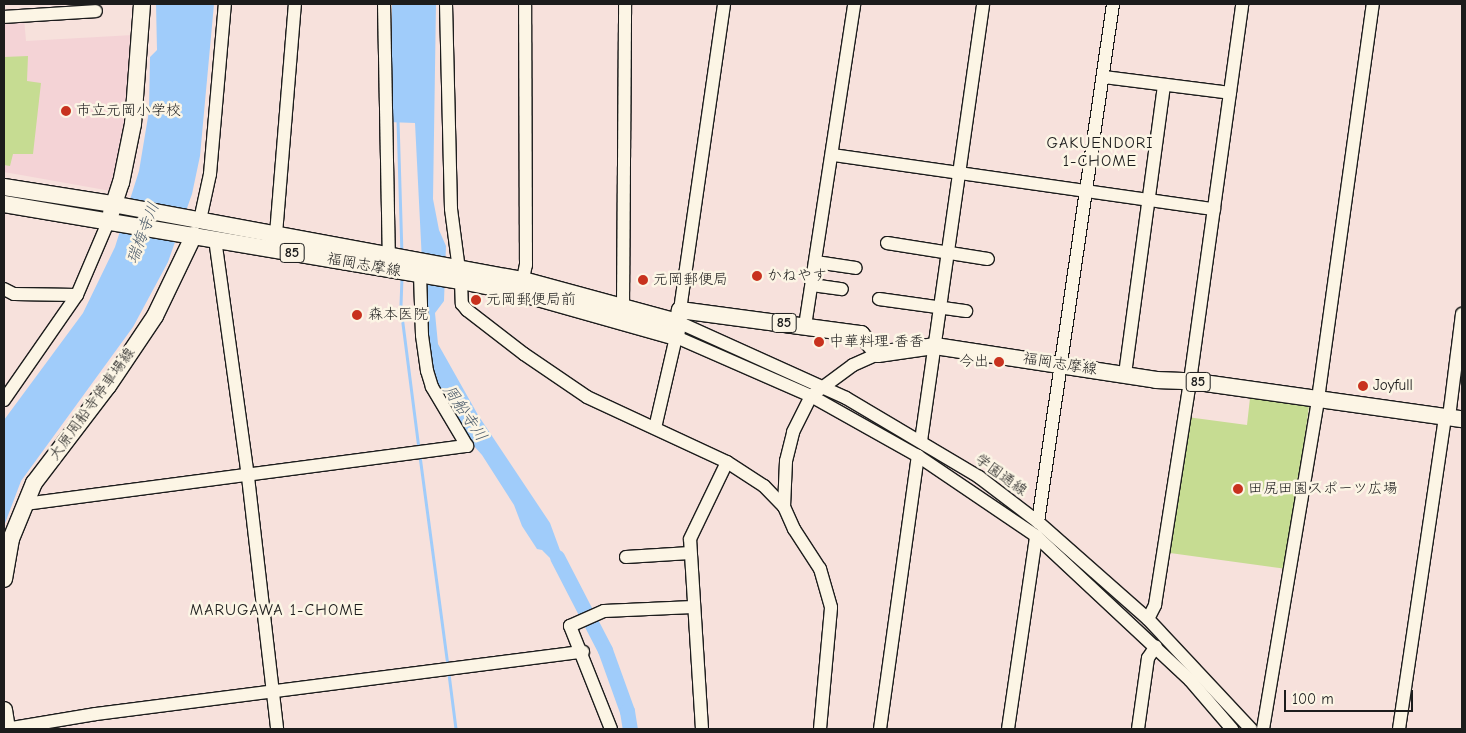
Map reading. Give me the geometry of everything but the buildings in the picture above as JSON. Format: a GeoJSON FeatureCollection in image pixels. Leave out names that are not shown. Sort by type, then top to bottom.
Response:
{"type":"FeatureCollection","features":[{"type":"Feature","properties":{"kind":"main road"},"geometry":{"type":"LineString","coordinates":[[111,212],[121,183],[133,124],[142,4]]}},
{"type":"Feature","properties":{"kind":"main road","name":"福岡志摩線"},"geometry":{"type":"LineString","coordinates":[[4,187],[111,212],[197,227],[276,234],[390,263],[420,274],[458,274],[624,306],[678,323]]}},
{"type":"Feature","properties":{"kind":"main road","name":"福岡志摩線"},"geometry":{"type":"LineString","coordinates":[[4,204],[111,212]]}},
{"type":"Feature","properties":{"kind":"main road","name":"福岡志摩線"},"geometry":{"type":"LineString","coordinates":[[197,227],[215,240],[390,263]]}},
{"type":"Feature","properties":{"kind":"main road","name":"大原周船寺停車場線"},"geometry":{"type":"LineString","coordinates":[[4,578],[11,540],[34,484],[108,386],[155,316],[197,227]]}},
{"type":"Feature","properties":{"kind":"main road","name":"85"},"geometry":{"type":"LineString","coordinates":[[390,263],[458,274]]}},
{"type":"Feature","properties":{"kind":"main road","name":"福岡志摩線"},"geometry":{"type":"LineString","coordinates":[[521,287],[678,323],[806,326],[861,334],[878,354],[934,346],[1125,374],[1190,381],[1452,417]]}},
{"type":"Feature","properties":{"kind":"main road"},"geometry":{"type":"LineString","coordinates":[[4,710],[6,729]]}},
{"type":"Feature","properties":{"kind":"street"},"geometry":{"type":"LineString","coordinates":[[197,227],[210,174],[225,4]]}},
{"type":"Feature","properties":{"kind":"street"},"geometry":{"type":"LineString","coordinates":[[266,248],[276,234],[296,4]]}},
{"type":"Feature","properties":{"kind":"street"},"geometry":{"type":"LineString","coordinates":[[384,4],[390,263]]}},
{"type":"Feature","properties":{"kind":"street"},"geometry":{"type":"LineString","coordinates":[[446,4],[451,209],[462,304],[467,310],[524,354],[587,397],[727,462],[764,486],[784,506],[794,530],[820,569],[830,597],[832,614],[827,631],[820,729]]}},
{"type":"Feature","properties":{"kind":"street"},"geometry":{"type":"LineString","coordinates":[[521,287],[526,265],[525,4]]}},
{"type":"Feature","properties":{"kind":"street"},"geometry":{"type":"LineString","coordinates":[[624,306],[625,4]]}},
{"type":"Feature","properties":{"kind":"street"},"geometry":{"type":"LineString","coordinates":[[655,428],[678,323],[724,4]]}},
{"type":"Feature","properties":{"kind":"street"},"geometry":{"type":"LineString","coordinates":[[806,326],[854,4]]}},
{"type":"Feature","properties":{"kind":"street"},"geometry":{"type":"LineString","coordinates":[[921,441],[946,251],[983,4]]}},
{"type":"Feature","properties":{"kind":"street"},"geometry":{"type":"LineString","coordinates":[[1038,522],[1086,188],[1104,77],[1113,4]]}},
{"type":"Feature","properties":{"kind":"street"},"geometry":{"type":"LineString","coordinates":[[1148,619],[1155,605],[1190,381],[1242,4]]}},
{"type":"Feature","properties":{"kind":"street"},"geometry":{"type":"LineString","coordinates":[[1263,729],[1318,399],[1374,4]]}},
{"type":"Feature","properties":{"kind":"street"},"geometry":{"type":"LineString","coordinates":[[4,17],[96,11]]}},
{"type":"Feature","properties":{"kind":"street"},"geometry":{"type":"LineString","coordinates":[[1104,77],[1230,93]]}},
{"type":"Feature","properties":{"kind":"street"},"geometry":{"type":"LineString","coordinates":[[1125,374],[1164,86]]}},
{"type":"Feature","properties":{"kind":"street"},"geometry":{"type":"LineString","coordinates":[[833,155],[1086,188],[1214,208]]}},
{"type":"Feature","properties":{"kind":"street"},"geometry":{"type":"LineString","coordinates":[[4,400],[77,295],[111,212]]}},
{"type":"Feature","properties":{"kind":"street"},"geometry":{"type":"LineString","coordinates":[[215,240],[248,477],[277,729]]}},
{"type":"Feature","properties":{"kind":"street"},"geometry":{"type":"LineString","coordinates":[[887,244],[946,251],[988,259]]}},
{"type":"Feature","properties":{"kind":"street"},"geometry":{"type":"LineString","coordinates":[[816,262],[856,268]]}},
{"type":"Feature","properties":{"kind":"street"},"geometry":{"type":"LineString","coordinates":[[25,504],[248,477],[467,446],[432,387],[427,371],[422,335],[420,274]]}},
{"type":"Feature","properties":{"kind":"street"},"geometry":{"type":"LineString","coordinates":[[812,285],[842,289]]}},
{"type":"Feature","properties":{"kind":"street"},"geometry":{"type":"LineString","coordinates":[[4,289],[14,294],[77,295]]}},
{"type":"Feature","properties":{"kind":"street"},"geometry":{"type":"LineString","coordinates":[[879,299],[966,311]]}},
{"type":"Feature","properties":{"kind":"street"},"geometry":{"type":"LineString","coordinates":[[1400,729],[1452,417],[1462,314]]}},
{"type":"Feature","properties":{"kind":"street","name":"学園通線"},"geometry":{"type":"LineString","coordinates":[[678,323],[821,387],[921,441],[979,478],[1038,522],[1148,619],[1251,729]]}},
{"type":"Feature","properties":{"kind":"street","name":"学園通線"},"geometry":{"type":"LineString","coordinates":[[678,323],[918,456],[1036,536],[1156,646],[1232,729]]}},
{"type":"Feature","properties":{"kind":"street"},"geometry":{"type":"LineString","coordinates":[[784,506],[784,481],[793,432],[811,396],[821,387],[853,366],[878,354]]}},
{"type":"Feature","properties":{"kind":"street"},"geometry":{"type":"LineString","coordinates":[[880,729],[918,456]]}},
{"type":"Feature","properties":{"kind":"street"},"geometry":{"type":"LineString","coordinates":[[702,729],[690,539],[694,526],[727,462]]}},
{"type":"Feature","properties":{"kind":"street"},"geometry":{"type":"LineString","coordinates":[[1008,729],[1036,536]]}},
{"type":"Feature","properties":{"kind":"street"},"geometry":{"type":"LineString","coordinates":[[626,557],[690,553]]}},
{"type":"Feature","properties":{"kind":"street"},"geometry":{"type":"LineString","coordinates":[[611,729],[582,652],[570,626],[604,610],[693,607]]}},
{"type":"Feature","properties":{"kind":"street"},"geometry":{"type":"LineString","coordinates":[[1138,729],[1148,658],[1156,646]]}},
{"type":"Feature","properties":{"kind":"street"},"geometry":{"type":"LineString","coordinates":[[6,729],[273,691],[455,670],[582,652]]}},
{"type":"Feature","properties":{"kind":"shaded area","name":"市立元岡小学校"},"geometry":{"type":"Polygon","coordinates":[[[24,18],[26,41],[133,35],[127,124],[111,191],[4,172],[4,19],[24,18]]]}},
{"type":"Feature","properties":{"kind":"green space"},"geometry":{"type":"Polygon","coordinates":[[[28,56],[27,81],[41,83],[33,154],[13,154],[10,166],[4,165],[4,57],[28,56]]]}},
{"type":"Feature","properties":{"kind":"green space","name":"田尻田園スポーツ広場"},"geometry":{"type":"Polygon","coordinates":[[[1250,398],[1309,406],[1287,569],[1170,553],[1187,417],[1247,425],[1250,398]]]}},
{"type":"Feature","properties":{"kind":"water","name":"瑞梅寺川"},"geometry":{"type":"Polygon","coordinates":[[[156,4],[214,4],[200,156],[192,194],[168,262],[133,327],[21,481],[4,526],[4,420],[83,313],[115,247],[139,171],[149,111],[150,57],[157,50],[156,4]]]}},
{"type":"Feature","properties":{"kind":"water"},"geometry":{"type":"Polygon","coordinates":[[[392,4],[436,4],[433,199],[439,230],[446,246],[444,301],[435,313],[438,344],[478,415],[550,523],[568,572],[562,579],[553,561],[542,550],[537,549],[522,526],[514,505],[482,455],[465,436],[434,383],[424,301],[415,123],[388,122],[392,80],[392,4]]]}},
{"type":"Feature","properties":{"kind":"waterway"},"geometry":{"type":"LineString","coordinates":[[398,120],[402,252]]}},
{"type":"Feature","properties":{"kind":"waterway"},"geometry":{"type":"LineString","coordinates":[[402,277],[401,308],[419,448]]}},
{"type":"Feature","properties":{"kind":"waterway"},"geometry":{"type":"LineString","coordinates":[[420,456],[448,666]]}},
{"type":"Feature","properties":{"kind":"waterway","name":"周船寺川"},"geometry":{"type":"LineString","coordinates":[[557,557],[605,650],[627,711],[630,729]]}},
{"type":"Feature","properties":{"kind":"waterway"},"geometry":{"type":"LineString","coordinates":[[449,674],[456,729]]}},
{"type":"Feature","properties":{"kind":"place","name":"市立元岡小学校"},"geometry":{"type":"Point","coordinates":[66,111]}},
{"type":"Feature","properties":{"kind":"place","name":"かねやす"},"geometry":{"type":"Point","coordinates":[757,276]}},
{"type":"Feature","properties":{"kind":"place","name":"元岡郵便局"},"geometry":{"type":"Point","coordinates":[643,280]}},
{"type":"Feature","properties":{"kind":"place","name":"元岡郵便局前"},"geometry":{"type":"Point","coordinates":[476,300]}},
{"type":"Feature","properties":{"kind":"place","name":"森本医院"},"geometry":{"type":"Point","coordinates":[357,315]}},
{"type":"Feature","properties":{"kind":"place","name":"中華料理 香香"},"geometry":{"type":"Point","coordinates":[819,342]}},
{"type":"Feature","properties":{"kind":"place","name":"今出"},"geometry":{"type":"Point","coordinates":[999,362]}},
{"type":"Feature","properties":{"kind":"place","name":"Joyfull"},"geometry":{"type":"Point","coordinates":[1363,386]}},
{"type":"Feature","properties":{"kind":"place","name":"田尻田園スポーツ広場"},"geometry":{"type":"Point","coordinates":[1238,489]}},
{"type":"Feature","properties":{"kind":"district","name":"GAKUENDORI 1-CHOME"},"geometry":{"type":"Point","coordinates":[1100,152]}},
{"type":"Feature","properties":{"kind":"district","name":"MARUGAWA 1-CHOME"},"geometry":{"type":"Point","coordinates":[277,610]}}]}
